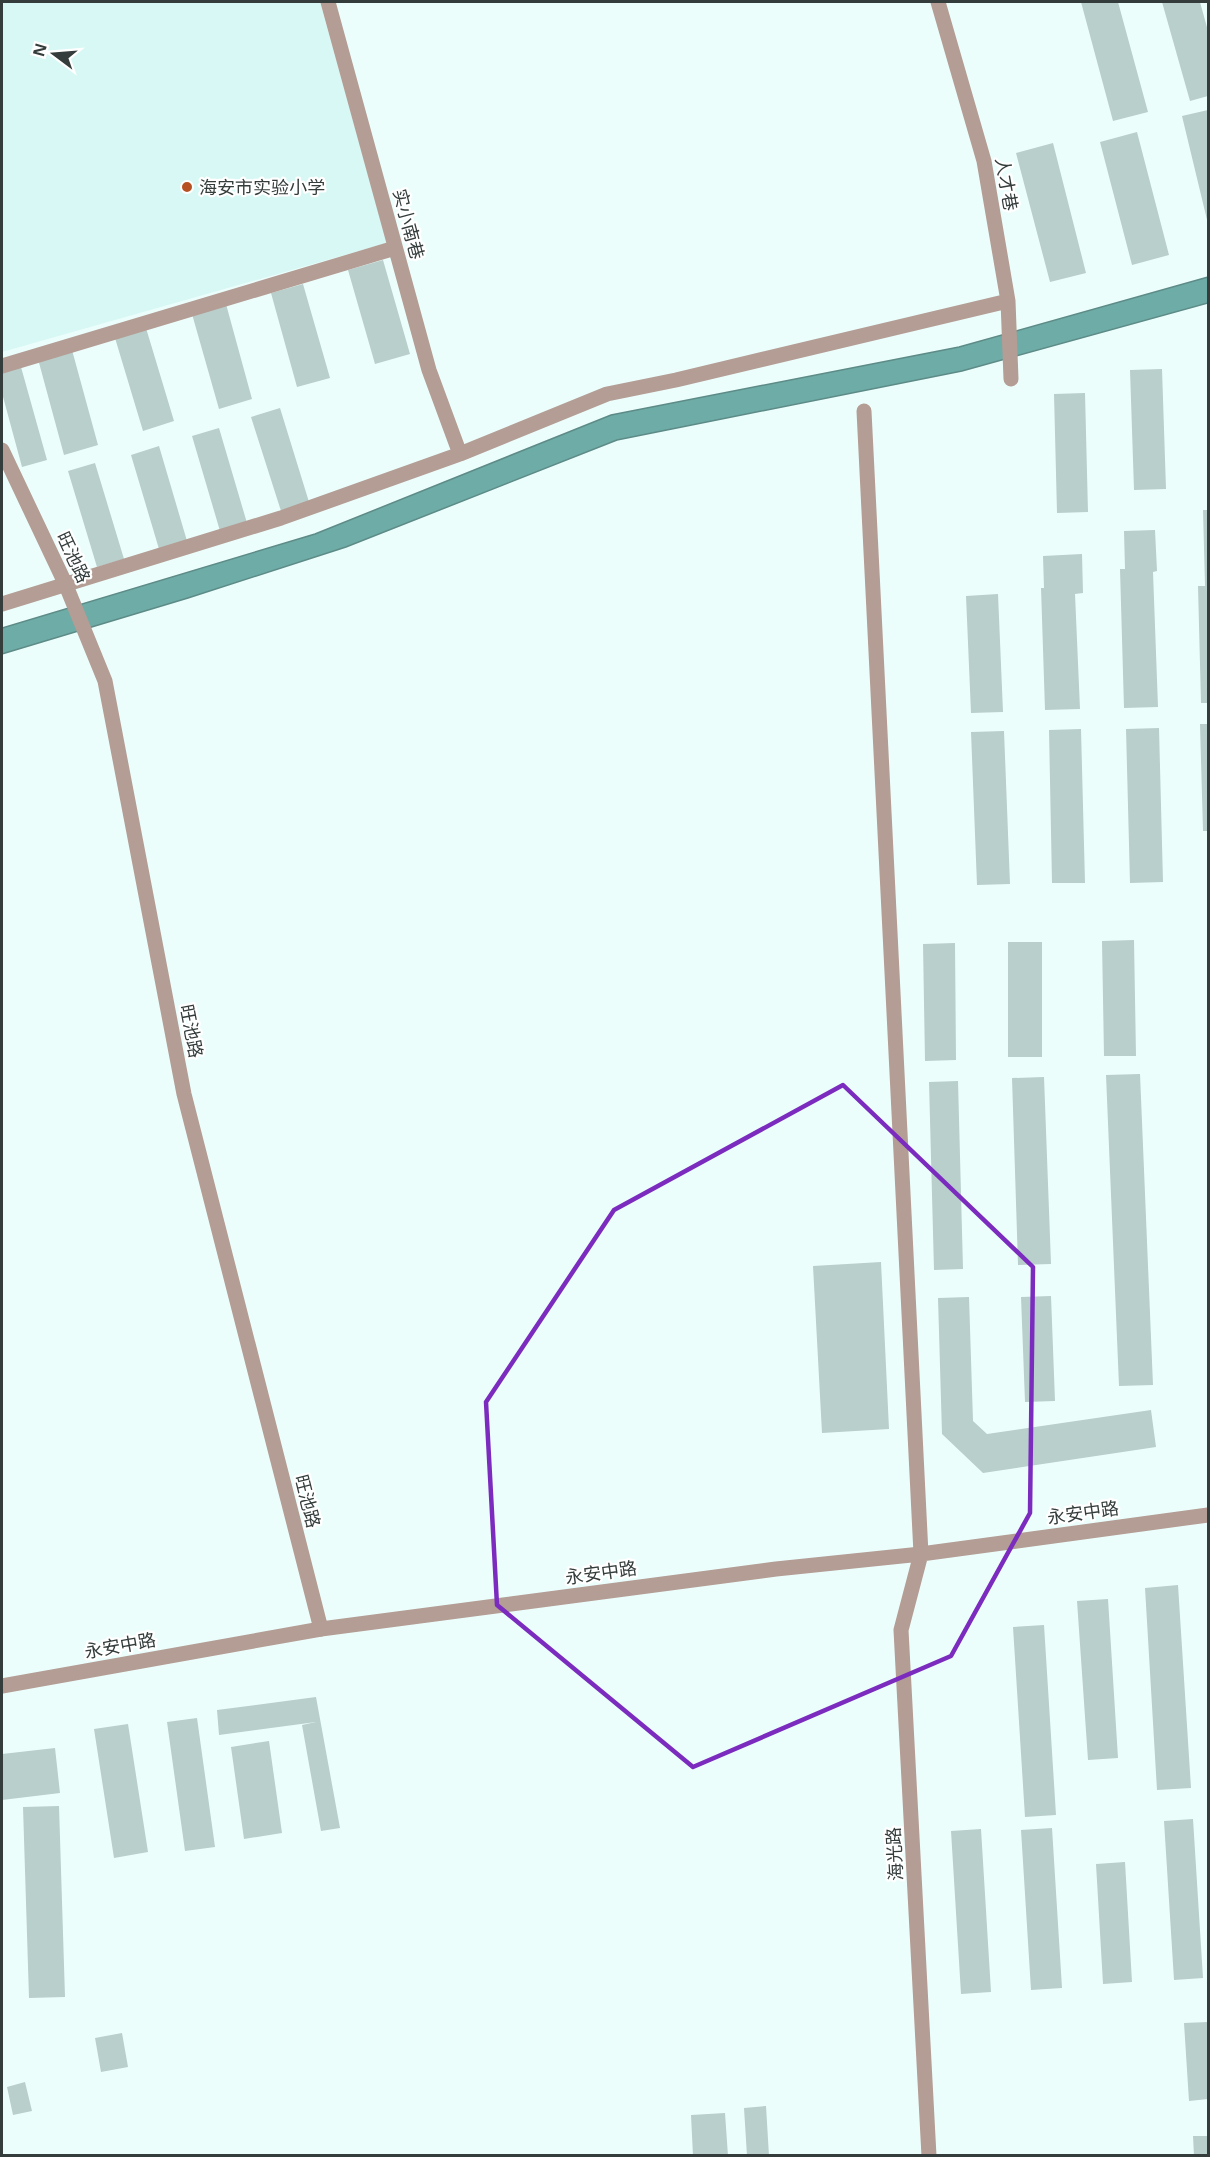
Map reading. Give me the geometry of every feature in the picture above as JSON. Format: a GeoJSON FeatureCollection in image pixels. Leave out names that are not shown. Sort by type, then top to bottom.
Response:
{"type":"FeatureCollection","features":[{"type":"Feature","properties":{"kind":"street","name":"实小南巷"},"geometry":{"type":"LineString","coordinates":[[328,2],[429,370],[460,454]]}},
{"type":"Feature","properties":{"kind":"street","name":"人才巷"},"geometry":{"type":"LineString","coordinates":[[938,2],[984,161],[1008,307],[1011,375]]}},
{"type":"Feature","properties":{"kind":"street"},"geometry":{"type":"LineString","coordinates":[[2,366],[395,248]]}},
{"type":"Feature","properties":{"kind":"street"},"geometry":{"type":"LineString","coordinates":[[2,604],[281,518],[460,454],[607,394],[1008,307]]}},
{"type":"Feature","properties":{"kind":"street","name":"海光路"},"geometry":{"type":"LineString","coordinates":[[864,411],[921,1554],[901,1630],[929,2156]]}},
{"type":"Feature","properties":{"kind":"street","name":"旺池路"},"geometry":{"type":"LineString","coordinates":[[2,450],[65,583],[105,681],[184,1094],[321,1629]]}},
{"type":"Feature","properties":{"kind":"street","name":"永安中路"},"geometry":{"type":"LineString","coordinates":[[2,1686],[321,1629],[776,1569],[921,1554],[1209,1515]]}},
{"type":"Feature","properties":{"kind":"highlighted area"},"geometry":{"type":"Polygon","coordinates":[[[843,1085],[1033,1267],[1030,1513],[951,1656],[693,1767],[497,1605],[486,1402],[614,1210],[843,1085]]]}},
{"type":"Feature","properties":{"kind":"shaded area","name":"海安市实验小学"},"geometry":{"type":"Polygon","coordinates":[[[2,2],[320,2],[387,243],[2,352],[2,2]]]}},
{"type":"Feature","properties":{"kind":"water"},"geometry":{"type":"Polygon","coordinates":[[[1208,277],[1208,303],[962,371],[617,440],[346,547],[2,654],[2,628],[315,534],[611,415],[959,347],[1208,277]]]}},
{"type":"Feature","properties":{"kind":"building"},"geometry":{"type":"Polygon","coordinates":[[[1081,2],[1118,2],[1148,112],[1113,121],[1081,2]]]}},
{"type":"Feature","properties":{"kind":"building"},"geometry":{"type":"Polygon","coordinates":[[[1162,2],[1200,2],[1208,31],[1208,96],[1190,101],[1162,2]]]}},
{"type":"Feature","properties":{"kind":"building"},"geometry":{"type":"Polygon","coordinates":[[[1208,110],[1208,224],[1182,116],[1208,110]]]}},
{"type":"Feature","properties":{"kind":"building"},"geometry":{"type":"Polygon","coordinates":[[[1137,132],[1169,255],[1132,265],[1100,142],[1137,132]]]}},
{"type":"Feature","properties":{"kind":"building"},"geometry":{"type":"Polygon","coordinates":[[[1053,143],[1086,273],[1050,282],[1016,153],[1053,143]]]}},
{"type":"Feature","properties":{"kind":"building"},"geometry":{"type":"Polygon","coordinates":[[[383,260],[410,354],[375,364],[348,270],[383,260]]]}},
{"type":"Feature","properties":{"kind":"building"},"geometry":{"type":"Polygon","coordinates":[[[303,284],[330,378],[297,387],[271,293],[303,284]]]}},
{"type":"Feature","properties":{"kind":"building"},"geometry":{"type":"Polygon","coordinates":[[[226,304],[252,399],[219,409],[192,314],[226,304]]]}},
{"type":"Feature","properties":{"kind":"building"},"geometry":{"type":"Polygon","coordinates":[[[146,328],[174,421],[143,431],[115,338],[146,328]]]}},
{"type":"Feature","properties":{"kind":"building"},"geometry":{"type":"Polygon","coordinates":[[[72,350],[98,445],[64,455],[38,359],[72,350]]]}},
{"type":"Feature","properties":{"kind":"building"},"geometry":{"type":"Polygon","coordinates":[[[21,367],[47,460],[22,467],[2,393],[2,372],[21,367]]]}},
{"type":"Feature","properties":{"kind":"building"},"geometry":{"type":"Polygon","coordinates":[[[1162,369],[1166,489],[1134,490],[1130,370],[1162,369]]]}},
{"type":"Feature","properties":{"kind":"building"},"geometry":{"type":"Polygon","coordinates":[[[1085,393],[1088,512],[1057,513],[1054,394],[1085,393]]]}},
{"type":"Feature","properties":{"kind":"building"},"geometry":{"type":"Polygon","coordinates":[[[280,408],[309,502],[281,511],[251,417],[280,408]]]}},
{"type":"Feature","properties":{"kind":"building"},"geometry":{"type":"Polygon","coordinates":[[[219,428],[247,523],[220,531],[192,436],[219,428]]]}},
{"type":"Feature","properties":{"kind":"building"},"geometry":{"type":"Polygon","coordinates":[[[159,446],[187,541],[159,549],[131,455],[159,446]]]}},
{"type":"Feature","properties":{"kind":"building"},"geometry":{"type":"Polygon","coordinates":[[[95,463],[124,559],[97,567],[68,471],[95,463]]]}},
{"type":"Feature","properties":{"kind":"building"},"geometry":{"type":"Polygon","coordinates":[[[1203,510],[1208,510],[1208,703],[1201,703],[1198,586],[1205,586],[1203,510]]]}},
{"type":"Feature","properties":{"kind":"building"},"geometry":{"type":"Polygon","coordinates":[[[1155,530],[1157,571],[1153,572],[1158,707],[1124,708],[1120,569],[1125,569],[1124,531],[1155,530]]]}},
{"type":"Feature","properties":{"kind":"building"},"geometry":{"type":"Polygon","coordinates":[[[1082,554],[1083,593],[1075,594],[1080,709],[1045,710],[1041,588],[1044,588],[1043,556],[1082,554]]]}},
{"type":"Feature","properties":{"kind":"building"},"geometry":{"type":"Polygon","coordinates":[[[998,594],[1003,712],[971,713],[966,596],[998,594]]]}},
{"type":"Feature","properties":{"kind":"building"},"geometry":{"type":"Polygon","coordinates":[[[1200,724],[1208,724],[1208,831],[1203,831],[1200,724]]]}},
{"type":"Feature","properties":{"kind":"building"},"geometry":{"type":"Polygon","coordinates":[[[1159,728],[1163,882],[1130,883],[1126,729],[1159,728]]]}},
{"type":"Feature","properties":{"kind":"building"},"geometry":{"type":"Polygon","coordinates":[[[1081,729],[1085,883],[1052,883],[1049,730],[1081,729]]]}},
{"type":"Feature","properties":{"kind":"building"},"geometry":{"type":"Polygon","coordinates":[[[1004,731],[1010,884],[977,885],[971,732],[1004,731]]]}},
{"type":"Feature","properties":{"kind":"building"},"geometry":{"type":"Polygon","coordinates":[[[1134,940],[1136,1056],[1104,1056],[1102,941],[1134,940]]]}},
{"type":"Feature","properties":{"kind":"building"},"geometry":{"type":"Polygon","coordinates":[[[1008,942],[1042,942],[1042,1057],[1008,1057],[1008,942]]]}},
{"type":"Feature","properties":{"kind":"building"},"geometry":{"type":"Polygon","coordinates":[[[955,943],[956,1060],[925,1061],[923,944],[955,943]]]}},
{"type":"Feature","properties":{"kind":"building"},"geometry":{"type":"Polygon","coordinates":[[[1140,1074],[1153,1385],[1119,1386],[1106,1075],[1140,1074]]]}},
{"type":"Feature","properties":{"kind":"building"},"geometry":{"type":"Polygon","coordinates":[[[1044,1077],[1051,1264],[1018,1265],[1012,1078],[1044,1077]]]}},
{"type":"Feature","properties":{"kind":"building"},"geometry":{"type":"Polygon","coordinates":[[[958,1081],[963,1269],[934,1270],[929,1082],[958,1081]]]}},
{"type":"Feature","properties":{"kind":"building"},"geometry":{"type":"Polygon","coordinates":[[[881,1262],[889,1429],[822,1433],[813,1266],[881,1262]]]}},
{"type":"Feature","properties":{"kind":"building"},"geometry":{"type":"Polygon","coordinates":[[[1051,1296],[1055,1401],[1025,1402],[1021,1297],[1051,1296]]]}},
{"type":"Feature","properties":{"kind":"building"},"geometry":{"type":"Polygon","coordinates":[[[969,1297],[973,1421],[987,1434],[1151,1410],[1156,1447],[983,1473],[942,1434],[938,1298],[969,1297]]]}},
{"type":"Feature","properties":{"kind":"building"},"geometry":{"type":"Polygon","coordinates":[[[1178,1585],[1191,1788],[1157,1790],[1145,1588],[1178,1585]]]}},
{"type":"Feature","properties":{"kind":"building"},"geometry":{"type":"Polygon","coordinates":[[[1108,1599],[1118,1758],[1088,1760],[1077,1601],[1108,1599]]]}},
{"type":"Feature","properties":{"kind":"building"},"geometry":{"type":"Polygon","coordinates":[[[1044,1625],[1056,1815],[1025,1817],[1013,1627],[1044,1625]]]}},
{"type":"Feature","properties":{"kind":"building"},"geometry":{"type":"Polygon","coordinates":[[[316,1697],[340,1828],[321,1831],[302,1725],[316,1722],[219,1735],[217,1710],[316,1697]]]}},
{"type":"Feature","properties":{"kind":"building"},"geometry":{"type":"Polygon","coordinates":[[[197,1718],[215,1847],[185,1851],[167,1722],[197,1718]]]}},
{"type":"Feature","properties":{"kind":"building"},"geometry":{"type":"Polygon","coordinates":[[[128,1724],[148,1852],[114,1858],[94,1729],[128,1724]]]}},
{"type":"Feature","properties":{"kind":"building"},"geometry":{"type":"Polygon","coordinates":[[[269,1741],[282,1833],[244,1839],[231,1747],[269,1741]]]}},
{"type":"Feature","properties":{"kind":"building"},"geometry":{"type":"Polygon","coordinates":[[[55,1748],[60,1793],[2,1800],[2,1754],[55,1748]]]}},
{"type":"Feature","properties":{"kind":"building"},"geometry":{"type":"Polygon","coordinates":[[[59,1806],[65,1997],[29,1998],[23,1807],[59,1806]]]}},
{"type":"Feature","properties":{"kind":"building"},"geometry":{"type":"Polygon","coordinates":[[[1193,1819],[1203,1978],[1174,1980],[1164,1821],[1193,1819]]]}},
{"type":"Feature","properties":{"kind":"building"},"geometry":{"type":"Polygon","coordinates":[[[1052,1828],[1062,1988],[1031,1990],[1021,1830],[1052,1828]]]}},
{"type":"Feature","properties":{"kind":"building"},"geometry":{"type":"Polygon","coordinates":[[[981,1829],[991,1992],[961,1994],[951,1831],[981,1829]]]}},
{"type":"Feature","properties":{"kind":"building"},"geometry":{"type":"Polygon","coordinates":[[[1125,1862],[1132,1982],[1103,1984],[1096,1864],[1125,1862]]]}},
{"type":"Feature","properties":{"kind":"building"},"geometry":{"type":"Polygon","coordinates":[[[1208,2022],[1208,2099],[1189,2101],[1184,2023],[1208,2022]]]}},
{"type":"Feature","properties":{"kind":"building"},"geometry":{"type":"Polygon","coordinates":[[[122,2033],[128,2067],[101,2072],[95,2038],[122,2033]]]}},
{"type":"Feature","properties":{"kind":"building"},"geometry":{"type":"Polygon","coordinates":[[[25,2082],[32,2111],[13,2115],[7,2087],[25,2082]]]}},
{"type":"Feature","properties":{"kind":"building"},"geometry":{"type":"Polygon","coordinates":[[[766,2106],[769,2156],[747,2156],[744,2108],[766,2106]]]}},
{"type":"Feature","properties":{"kind":"building"},"geometry":{"type":"Polygon","coordinates":[[[725,2113],[728,2156],[693,2156],[691,2115],[725,2113]]]}},
{"type":"Feature","properties":{"kind":"building"},"geometry":{"type":"Polygon","coordinates":[[[1193,2136],[1208,2136],[1208,2156],[1194,2156],[1193,2136]]]}},
{"type":"Feature","properties":{"kind":"place","name":"海安市实验小学"},"geometry":{"type":"Point","coordinates":[187,187]}}]}
